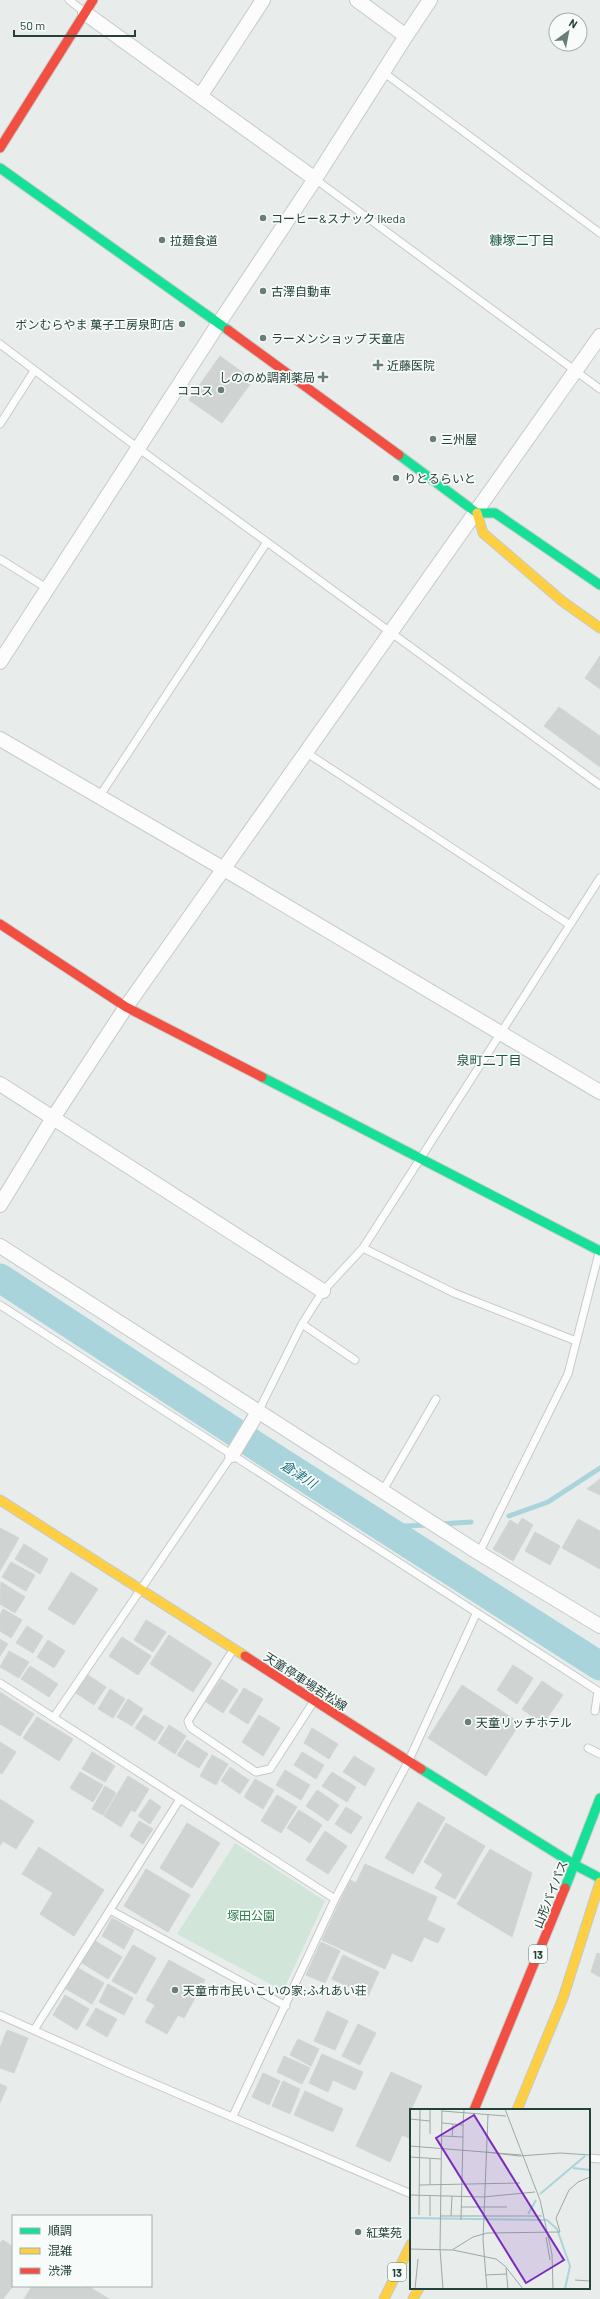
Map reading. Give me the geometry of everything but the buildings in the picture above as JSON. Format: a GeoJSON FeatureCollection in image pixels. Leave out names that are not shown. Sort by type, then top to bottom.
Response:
{"type":"FeatureCollection","features":[{"type":"Feature","properties":{"kind":"main road"},"geometry":{"type":"LineString","coordinates":[[0,148],[93,0]]}},
{"type":"Feature","properties":{"kind":"main road"},"geometry":{"type":"LineString","coordinates":[[0,168],[219,323],[477,513],[495,513],[600,585]]}},
{"type":"Feature","properties":{"kind":"main road"},"geometry":{"type":"LineString","coordinates":[[477,513],[483,534],[562,601],[600,628]]}},
{"type":"Feature","properties":{"kind":"main road"},"geometry":{"type":"LineString","coordinates":[[0,924],[126,1007],[600,1251]]}},
{"type":"Feature","properties":{"kind":"main road","name":"天童停車場若松線"},"geometry":{"type":"LineString","coordinates":[[0,1500],[234,1648],[408,1762],[575,1865],[600,1878]]}},
{"type":"Feature","properties":{"kind":"main road","name":"山形バイパス"},"geometry":{"type":"LineString","coordinates":[[474,2109],[575,1865],[600,1798]]}},
{"type":"Feature","properties":{"kind":"main road"},"geometry":{"type":"LineString","coordinates":[[517,2109],[563,1998],[600,1882]]}},
{"type":"Feature","properties":{"kind":"main road","name":"13"},"geometry":{"type":"LineString","coordinates":[[384,2299],[410,2246]]}},
{"type":"Feature","properties":{"kind":"main road","name":"13"},"geometry":{"type":"LineString","coordinates":[[413,2299],[418,2289]]}},
{"type":"Feature","properties":{"kind":"street"},"geometry":{"type":"LineString","coordinates":[[201,96],[263,0]]}},
{"type":"Feature","properties":{"kind":"street"},"geometry":{"type":"LineString","coordinates":[[357,0],[406,36]]}},
{"type":"Feature","properties":{"kind":"street"},"geometry":{"type":"LineString","coordinates":[[0,662],[49,589],[138,448],[315,179],[430,0]]}},
{"type":"Feature","properties":{"kind":"street"},"geometry":{"type":"LineString","coordinates":[[85,13],[315,179]]}},
{"type":"Feature","properties":{"kind":"street"},"geometry":{"type":"LineString","coordinates":[[0,1205],[53,1118],[126,1007],[477,513],[600,336]]}},
{"type":"Feature","properties":{"kind":"street"},"geometry":{"type":"LineString","coordinates":[[0,739],[224,869],[499,1034],[600,1092]]}},
{"type":"Feature","properties":{"kind":"street"},"geometry":{"type":"LineString","coordinates":[[0,1084],[323,1291]]}},
{"type":"Feature","properties":{"kind":"street"},"geometry":{"type":"LineString","coordinates":[[0,1246],[255,1417],[412,1510],[448,1534],[600,1626]]}},
{"type":"Feature","properties":{"kind":"street"},"geometry":{"type":"LineString","coordinates":[[234,1452],[255,1417]]}},
{"type":"Feature","properties":{"kind":"lane"},"geometry":{"type":"LineString","coordinates":[[69,0],[85,13]]}},
{"type":"Feature","properties":{"kind":"lane"},"geometry":{"type":"LineString","coordinates":[[383,72],[600,233]]}},
{"type":"Feature","properties":{"kind":"lane"},"geometry":{"type":"LineString","coordinates":[[315,179],[600,389]]}},
{"type":"Feature","properties":{"kind":"lane"},"geometry":{"type":"LineString","coordinates":[[0,344],[138,448],[392,631],[600,785]]}},
{"type":"Feature","properties":{"kind":"lane"},"geometry":{"type":"LineString","coordinates":[[0,424],[34,371]]}},
{"type":"Feature","properties":{"kind":"lane"},"geometry":{"type":"LineString","coordinates":[[99,797],[267,542]]}},
{"type":"Feature","properties":{"kind":"lane"},"geometry":{"type":"LineString","coordinates":[[0,559],[49,589]]}},
{"type":"Feature","properties":{"kind":"lane"},"geometry":{"type":"LineString","coordinates":[[307,752],[570,924]]}},
{"type":"Feature","properties":{"kind":"lane"},"geometry":{"type":"LineString","coordinates":[[255,1417],[302,1324],[323,1291],[363,1248],[419,1158],[600,878]]}},
{"type":"Feature","properties":{"kind":"lane"},"geometry":{"type":"LineString","coordinates":[[363,1248],[454,1293],[576,1341]]}},
{"type":"Feature","properties":{"kind":"lane"},"geometry":{"type":"LineString","coordinates":[[479,1553],[568,1374],[600,1251]]}},
{"type":"Feature","properties":{"kind":"lane"},"geometry":{"type":"LineString","coordinates":[[0,1305],[234,1452],[476,1614],[598,1692],[595,1711]]}},
{"type":"Feature","properties":{"kind":"lane"},"geometry":{"type":"LineString","coordinates":[[302,1324],[355,1360]]}},
{"type":"Feature","properties":{"kind":"lane"},"geometry":{"type":"LineString","coordinates":[[382,1492],[436,1399]]}},
{"type":"Feature","properties":{"kind":"lane"},"geometry":{"type":"LineString","coordinates":[[54,1717],[234,1452]]}},
{"type":"Feature","properties":{"kind":"lane"},"geometry":{"type":"LineString","coordinates":[[233,2116],[335,1899],[408,1762],[476,1614]]}},
{"type":"Feature","properties":{"kind":"lane"},"geometry":{"type":"LineString","coordinates":[[234,1648],[188,1721],[190,1728],[256,1772],[270,1769],[314,1701]]}},
{"type":"Feature","properties":{"kind":"lane"},"geometry":{"type":"LineString","coordinates":[[0,1683],[335,1899]]}},
{"type":"Feature","properties":{"kind":"lane"},"geometry":{"type":"LineString","coordinates":[[588,1748],[600,1754]]}},
{"type":"Feature","properties":{"kind":"lane"},"geometry":{"type":"LineString","coordinates":[[34,2030],[180,1799]]}},
{"type":"Feature","properties":{"kind":"lane"},"geometry":{"type":"LineString","coordinates":[[110,1910],[286,2006]]}},
{"type":"Feature","properties":{"kind":"lane"},"geometry":{"type":"LineString","coordinates":[[0,2015],[410,2194]]}},
{"type":"Feature","properties":{"kind":"lane"},"geometry":{"type":"LineString","coordinates":[[590,2158],[600,2159]]}},
{"type":"Feature","properties":{"kind":"green space","name":"塚田公園"},"geometry":{"type":"Polygon","coordinates":[[[235,1843],[325,1901],[283,1991],[177,1934],[235,1843]]]}},
{"type":"Feature","properties":{"kind":"waterway","name":"倉津川"},"geometry":{"type":"LineString","coordinates":[[0,1278],[256,1446],[600,1666]]}},
{"type":"Feature","properties":{"kind":"waterway"},"geometry":{"type":"LineString","coordinates":[[509,1516],[548,1502],[600,1468]]}},
{"type":"Feature","properties":{"kind":"waterway"},"geometry":{"type":"LineString","coordinates":[[440,1524],[471,1522]]}},
{"type":"Feature","properties":{"kind":"waterway"},"geometry":{"type":"LineString","coordinates":[[384,1527],[428,1525]]}},
{"type":"Feature","properties":{"kind":"traffic: fast"},"geometry":{"type":"LineString","coordinates":[[0,168],[228,330]]}},
{"type":"Feature","properties":{"kind":"traffic: fast"},"geometry":{"type":"LineString","coordinates":[[399,455],[477,513],[495,513],[600,585]]}},
{"type":"Feature","properties":{"kind":"traffic: fast"},"geometry":{"type":"LineString","coordinates":[[262,1077],[600,1251]]}},
{"type":"Feature","properties":{"kind":"traffic: fast"},"geometry":{"type":"LineString","coordinates":[[421,1769],[575,1865],[600,1878]]}},
{"type":"Feature","properties":{"kind":"traffic: fast"},"geometry":{"type":"LineString","coordinates":[[565,1888],[600,1798]]}},
{"type":"Feature","properties":{"kind":"traffic: slow"},"geometry":{"type":"LineString","coordinates":[[477,513],[483,533],[562,601],[600,628]]}},
{"type":"Feature","properties":{"kind":"traffic: slow"},"geometry":{"type":"LineString","coordinates":[[0,1500],[245,1656]]}},
{"type":"Feature","properties":{"kind":"traffic: slow"},"geometry":{"type":"LineString","coordinates":[[517,2109],[563,1998],[600,1882]]}},
{"type":"Feature","properties":{"kind":"traffic: slow"},"geometry":{"type":"LineString","coordinates":[[384,2299],[410,2246]]}},
{"type":"Feature","properties":{"kind":"traffic: slow"},"geometry":{"type":"LineString","coordinates":[[413,2299],[418,2289]]}},
{"type":"Feature","properties":{"kind":"traffic: jam"},"geometry":{"type":"LineString","coordinates":[[0,148],[93,0]]}},
{"type":"Feature","properties":{"kind":"traffic: jam"},"geometry":{"type":"LineString","coordinates":[[228,330],[399,455]]}},
{"type":"Feature","properties":{"kind":"traffic: jam"},"geometry":{"type":"LineString","coordinates":[[0,924],[126,1007],[262,1077]]}},
{"type":"Feature","properties":{"kind":"traffic: jam"},"geometry":{"type":"LineString","coordinates":[[245,1656],[421,1769]]}},
{"type":"Feature","properties":{"kind":"traffic: jam"},"geometry":{"type":"LineString","coordinates":[[474,2109],[565,1888]]}},
{"type":"Feature","properties":{"kind":"place","name":"コーヒー&スナック Ikeda"},"geometry":{"type":"Point","coordinates":[263,218]}},
{"type":"Feature","properties":{"kind":"place","name":"拉麺食道"},"geometry":{"type":"Point","coordinates":[162,240]}},
{"type":"Feature","properties":{"kind":"place","name":"古澤自動車"},"geometry":{"type":"Point","coordinates":[263,291]}},
{"type":"Feature","properties":{"kind":"place","name":"ボンむらやま 菓子工房泉町店"},"geometry":{"type":"Point","coordinates":[182,324]}},
{"type":"Feature","properties":{"kind":"place","name":"ラーメンショップ 天童店"},"geometry":{"type":"Point","coordinates":[263,338]}},
{"type":"Feature","properties":{"kind":"place","name":"近藤医院"},"geometry":{"type":"Point","coordinates":[378,365]}},
{"type":"Feature","properties":{"kind":"place","name":"しののめ調剤薬局"},"geometry":{"type":"Point","coordinates":[323,377]}},
{"type":"Feature","properties":{"kind":"place","name":"ココス"},"geometry":{"type":"Point","coordinates":[221,390]}},
{"type":"Feature","properties":{"kind":"place","name":"三州屋"},"geometry":{"type":"Point","coordinates":[433,439]}},
{"type":"Feature","properties":{"kind":"place","name":"りとるらいと"},"geometry":{"type":"Point","coordinates":[396,478]}},
{"type":"Feature","properties":{"kind":"place","name":"天童リッチホテル"},"geometry":{"type":"Point","coordinates":[468,1722]}},
{"type":"Feature","properties":{"kind":"place","name":"天童市市民いこいの家;ふれあい荘"},"geometry":{"type":"Point","coordinates":[175,1990]}},
{"type":"Feature","properties":{"kind":"place","name":"紅葉苑"},"geometry":{"type":"Point","coordinates":[358,2232]}},
{"type":"Feature","properties":{"kind":"district","name":"糠塚二丁目"},"geometry":{"type":"Point","coordinates":[522,240]}},
{"type":"Feature","properties":{"kind":"district","name":"泉町二丁目"},"geometry":{"type":"Point","coordinates":[489,1060]}}]}
